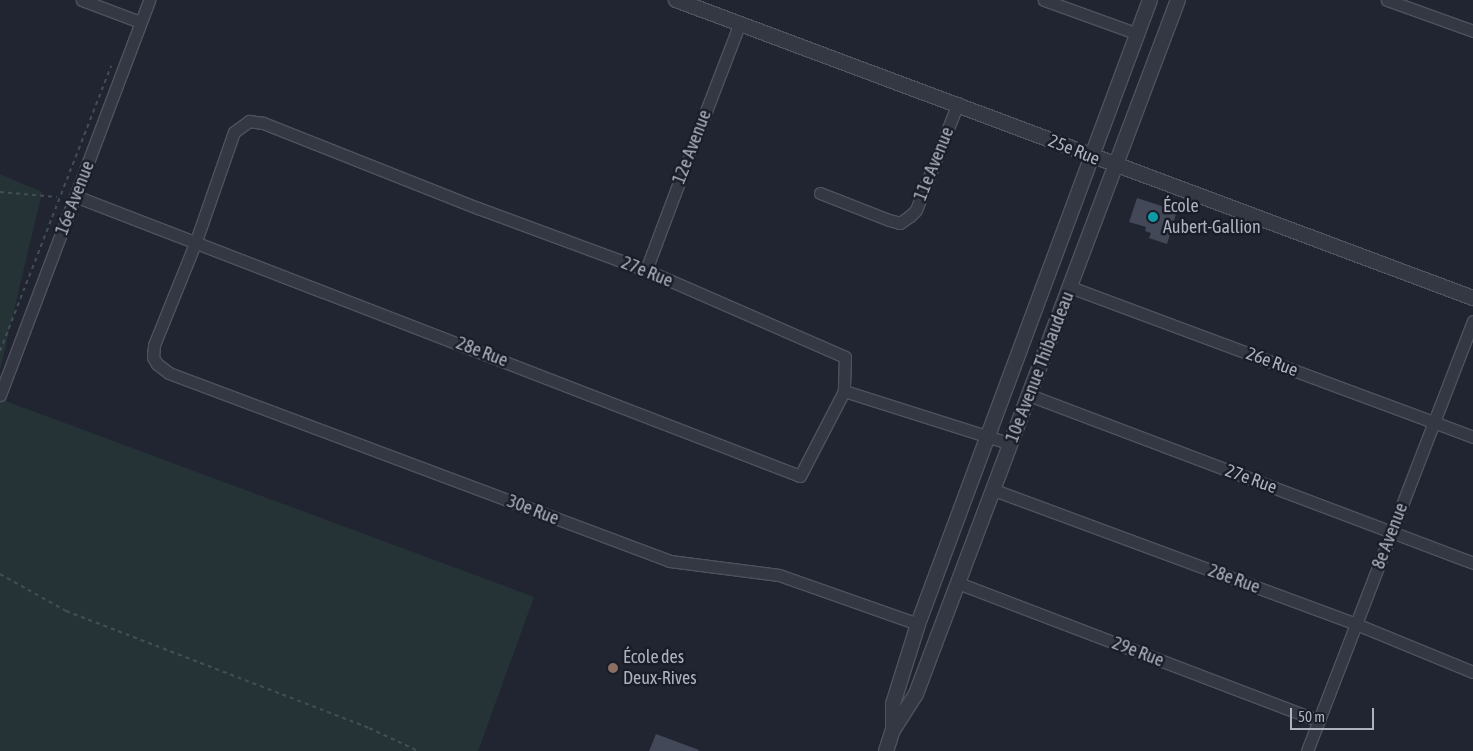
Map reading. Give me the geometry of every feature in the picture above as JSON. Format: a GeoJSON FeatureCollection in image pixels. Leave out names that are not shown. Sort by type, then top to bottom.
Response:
{"type":"FeatureCollection","features":[{"type":"Feature","properties":{"kind":"street"},"geometry":{"type":"LineString","coordinates":[[82,0],[140,22]]}},
{"type":"Feature","properties":{"kind":"street","name":"16e Avenue"},"geometry":{"type":"LineString","coordinates":[[0,395],[149,0]]}},
{"type":"Feature","properties":{"kind":"street","name":"25e Rue"},"geometry":{"type":"LineString","coordinates":[[676,0],[958,103],[1116,167],[1473,298]]}},
{"type":"Feature","properties":{"kind":"street"},"geometry":{"type":"LineString","coordinates":[[1044,0],[1138,34]]}},
{"type":"Feature","properties":{"kind":"street","name":"10e Avenue Thibaudeau"},"geometry":{"type":"LineString","coordinates":[[893,730],[892,704],[918,624],[990,437],[1150,0]]}},
{"type":"Feature","properties":{"kind":"street","name":"10e Avenue Thibaudeau"},"geometry":{"type":"LineString","coordinates":[[886,751],[893,730],[916,694],[1178,0]]}},
{"type":"Feature","properties":{"kind":"street"},"geometry":{"type":"LineString","coordinates":[[1387,0],[1473,32]]}},
{"type":"Feature","properties":{"kind":"street","name":"12e Avenue"},"geometry":{"type":"LineString","coordinates":[[646,270],[739,24]]}},
{"type":"Feature","properties":{"kind":"street","name":"11e Avenue"},"geometry":{"type":"LineString","coordinates":[[820,193],[900,223],[916,210],[958,103]]}},
{"type":"Feature","properties":{"kind":"street","name":"27e Rue"},"geometry":{"type":"LineString","coordinates":[[196,242],[234,132],[249,122],[263,123],[478,208],[646,270],[845,357],[844,391]]}},
{"type":"Feature","properties":{"kind":"street","name":"28e Rue"},"geometry":{"type":"LineString","coordinates":[[75,196],[800,476],[844,391]]}},
{"type":"Feature","properties":{"kind":"street","name":"30e Rue"},"geometry":{"type":"LineString","coordinates":[[196,242],[154,345],[153,357],[157,364],[169,373],[670,561],[779,575],[918,624]]}},
{"type":"Feature","properties":{"kind":"street","name":"26e Rue"},"geometry":{"type":"LineString","coordinates":[[1070,287],[1473,438]]}},
{"type":"Feature","properties":{"kind":"street","name":"8e Avenue"},"geometry":{"type":"LineString","coordinates":[[1307,751],[1473,321]]}},
{"type":"Feature","properties":{"kind":"street"},"geometry":{"type":"LineString","coordinates":[[844,391],[1011,444]]}},
{"type":"Feature","properties":{"kind":"street","name":"27e Rue"},"geometry":{"type":"LineString","coordinates":[[1029,395],[1473,563]]}},
{"type":"Feature","properties":{"kind":"street","name":"28e Rue"},"geometry":{"type":"LineString","coordinates":[[994,490],[1356,624],[1473,672]]}},
{"type":"Feature","properties":{"kind":"street","name":"29e Rue"},"geometry":{"type":"LineString","coordinates":[[958,584],[1319,721]]}},
{"type":"Feature","properties":{"kind":"path"},"geometry":{"type":"LineString","coordinates":[[0,350],[111,65]]}},
{"type":"Feature","properties":{"kind":"path"},"geometry":{"type":"LineString","coordinates":[[0,192],[58,197]]}},
{"type":"Feature","properties":{"kind":"path"},"geometry":{"type":"LineString","coordinates":[[0,338],[4,340]]}},
{"type":"Feature","properties":{"kind":"path"},"geometry":{"type":"LineString","coordinates":[[0,574],[66,611],[369,728],[418,751]]}},
{"type":"Feature","properties":{"kind":"shaded area"},"geometry":{"type":"Polygon","coordinates":[[[0,174],[42,192],[0,370],[0,174]]]}},
{"type":"Feature","properties":{"kind":"shaded area"},"geometry":{"type":"Polygon","coordinates":[[[0,399],[534,597],[478,751],[0,751],[0,399]]]}},
{"type":"Feature","properties":{"kind":"building","name":"École Aubert-Gallion"},"geometry":{"type":"Polygon","coordinates":[[[1137,198],[1177,211],[1167,244],[1149,238],[1151,233],[1145,231],[1146,227],[1129,222],[1137,198]]]}},
{"type":"Feature","properties":{"kind":"building","name":"École des Deux-Rives"},"geometry":{"type":"Polygon","coordinates":[[[656,734],[699,750],[649,751],[656,734]]]}},
{"type":"Feature","properties":{"kind":"place","name":"École Aubert-Gallion"},"geometry":{"type":"Point","coordinates":[1153,217]}},
{"type":"Feature","properties":{"kind":"place","name":"École des Deux-Rives"},"geometry":{"type":"Point","coordinates":[613,668]}}]}
